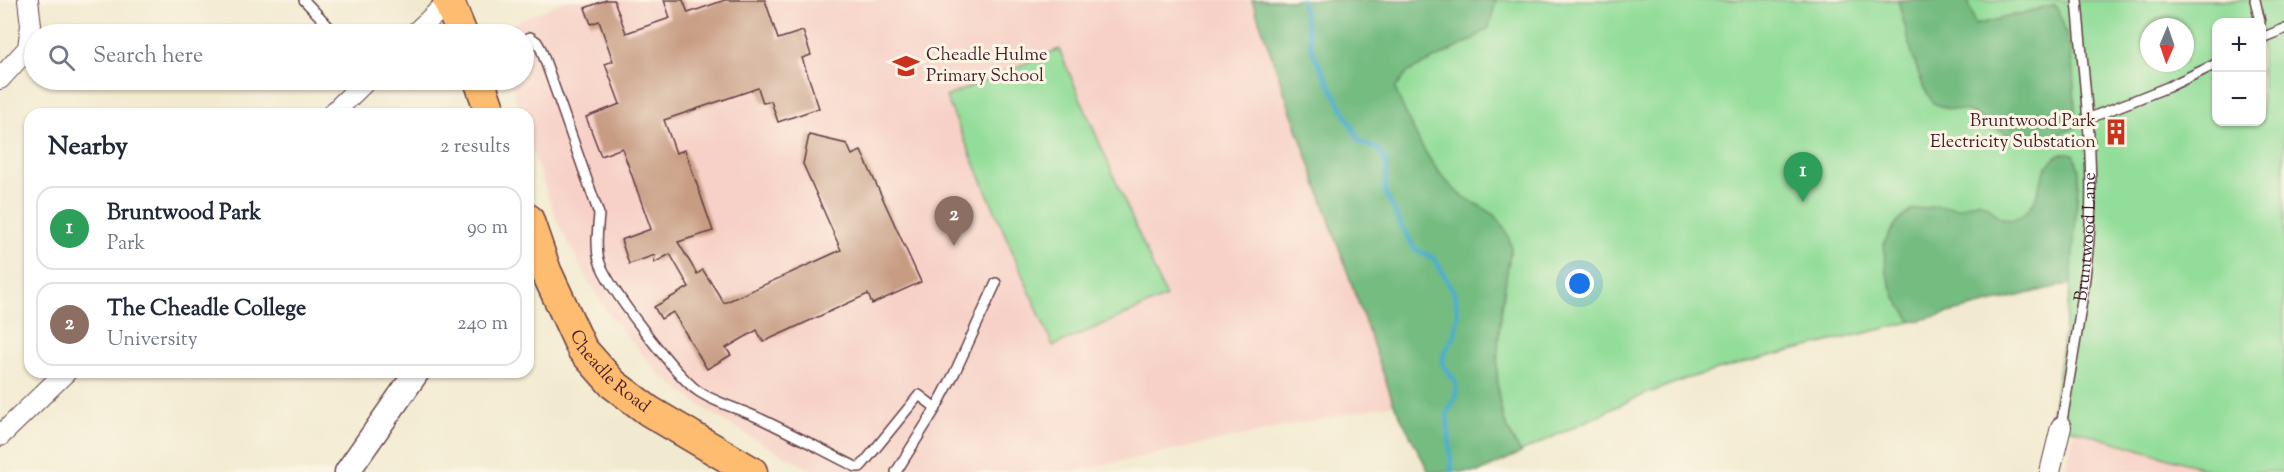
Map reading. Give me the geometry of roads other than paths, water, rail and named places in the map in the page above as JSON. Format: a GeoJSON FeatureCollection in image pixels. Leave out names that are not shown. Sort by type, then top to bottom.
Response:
{"type":"FeatureCollection","features":[{"type":"Feature","properties":{"kind":"main road"},"geometry":{"type":"LineString","coordinates":[[449,1],[458,24]]}},
{"type":"Feature","properties":{"kind":"main road"},"geometry":{"type":"LineString","coordinates":[[483,90],[489,108]]}},
{"type":"Feature","properties":{"kind":"main road","name":"Cheadle Road"},"geometry":{"type":"LineString","coordinates":[[534,256],[537,274],[582,349],[613,384],[649,411],[752,472]]}},
{"type":"Feature","properties":{"kind":"street"},"geometry":{"type":"LineString","coordinates":[[28,0],[30,24]]}},
{"type":"Feature","properties":{"kind":"street"},"geometry":{"type":"LineString","coordinates":[[425,24],[449,1]]}},
{"type":"Feature","properties":{"kind":"street"},"geometry":{"type":"LineString","coordinates":[[0,79],[24,52]]}},
{"type":"Feature","properties":{"kind":"street"},"geometry":{"type":"LineString","coordinates":[[338,108],[357,90]]}},
{"type":"Feature","properties":{"kind":"street"},"geometry":{"type":"LineString","coordinates":[[0,436],[60,378]]}},
{"type":"Feature","properties":{"kind":"street"},"geometry":{"type":"LineString","coordinates":[[347,472],[413,378]]}},
{"type":"Feature","properties":{"kind":"street","name":"Bruntwood Lane"},"geometry":{"type":"LineString","coordinates":[[2050,472],[2061,427]]}},
{"type":"Feature","properties":{"kind":"lane"},"geometry":{"type":"LineString","coordinates":[[304,0],[327,24]]}},
{"type":"Feature","properties":{"kind":"lane","name":"Bruntwood Lane"},"geometry":{"type":"LineString","coordinates":[[2061,427],[2080,309],[2088,241],[2090,192],[2087,119],[2077,0]]}},
{"type":"Feature","properties":{"kind":"lane"},"geometry":{"type":"LineString","coordinates":[[2255,0],[2259,18]]}},
{"type":"Feature","properties":{"kind":"lane"},"geometry":{"type":"LineString","coordinates":[[2266,33],[2284,29]]}},
{"type":"Feature","properties":{"kind":"lane"},"geometry":{"type":"LineString","coordinates":[[534,40],[541,49],[599,214],[597,242],[599,261],[612,286],[640,324],[698,391],[761,419],[856,467],[863,464],[919,395],[936,408]]}},
{"type":"Feature","properties":{"kind":"lane"},"geometry":{"type":"LineString","coordinates":[[2087,119],[2168,87],[2212,66]]}},
{"type":"Feature","properties":{"kind":"lane"},"geometry":{"type":"LineString","coordinates":[[896,472],[936,408],[996,284]]}},
{"type":"Feature","properties":{"kind":"waterway"},"geometry":{"type":"LineString","coordinates":[[1301,0],[1313,53],[1360,142],[1379,150],[1387,165],[1385,192],[1399,221],[1415,249],[1435,259],[1455,295],[1458,316],[1454,337],[1445,352],[1442,363],[1456,383],[1456,396],[1447,413],[1452,472]]}},
{"type":"Feature","properties":{"kind":"place","name":"Cheadle Hulme Primary School"},"geometry":{"type":"Point","coordinates":[906,66]}},
{"type":"Feature","properties":{"kind":"place","name":"Bruntwood Park Electricity Substation"},"geometry":{"type":"Point","coordinates":[2116,132]}},
{"type":"Feature","properties":{"kind":"place","name":"Bruntwood Park"},"geometry":{"type":"Point","coordinates":[1803,202]}},
{"type":"Feature","properties":{"kind":"place","name":"The Cheadle College"},"geometry":{"type":"Point","coordinates":[954,246]}}]}
